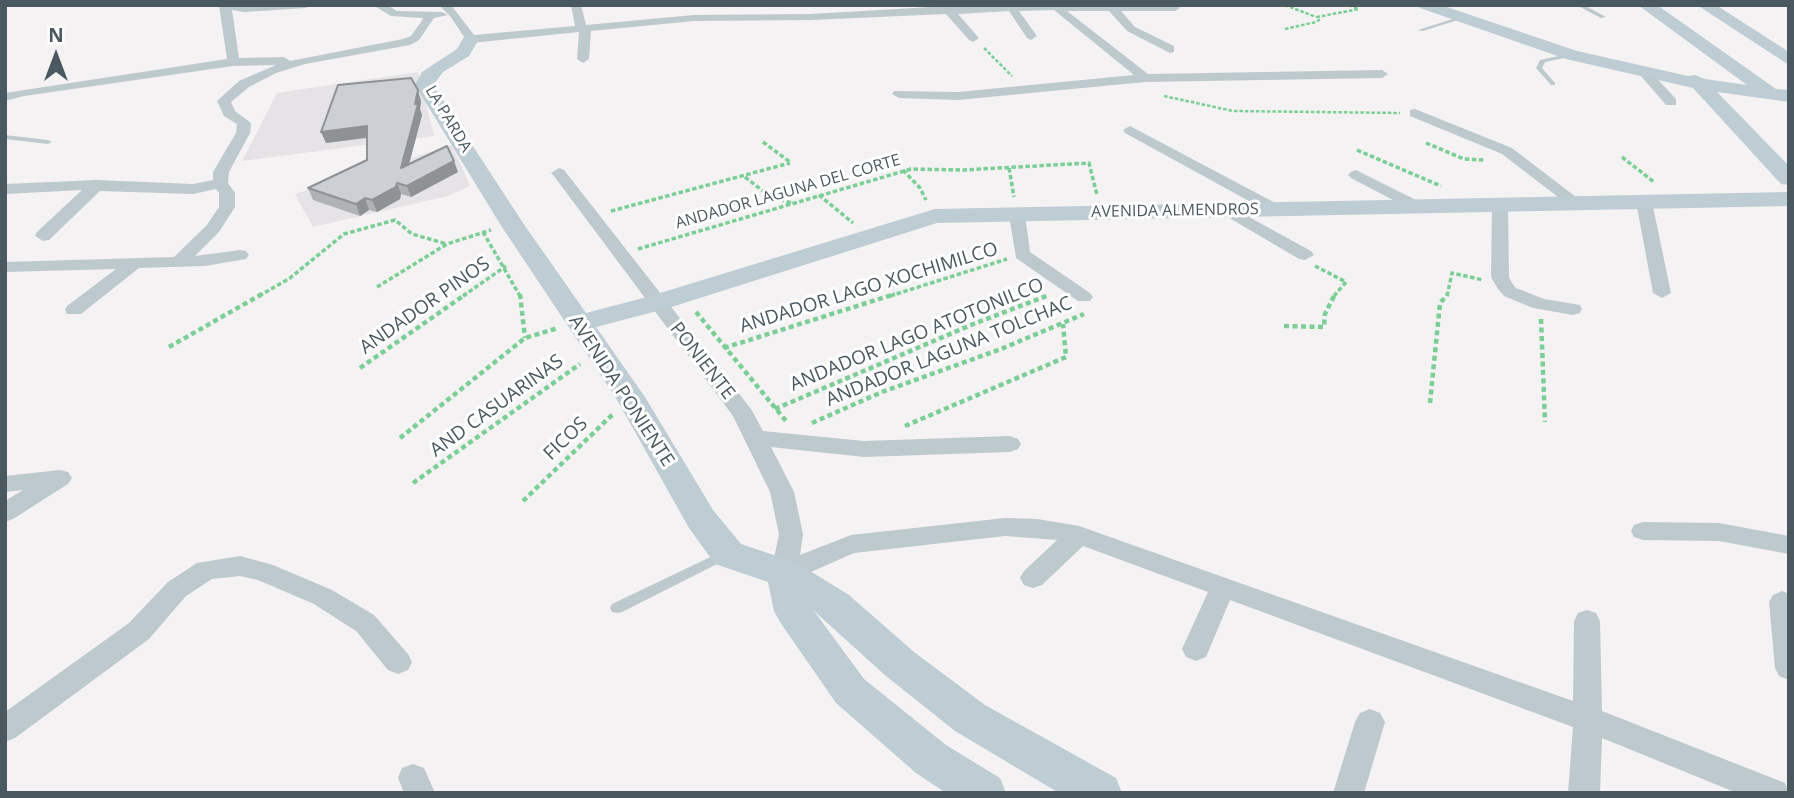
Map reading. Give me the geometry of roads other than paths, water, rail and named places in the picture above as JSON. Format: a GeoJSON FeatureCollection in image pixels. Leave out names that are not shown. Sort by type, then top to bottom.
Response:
{"type":"FeatureCollection","features":[{"type":"Feature","properties":{"kind":"street"},"geometry":{"type":"LineString","coordinates":[[233,62],[225,6],[244,9],[306,5]]}},
{"type":"Feature","properties":{"kind":"street"},"geometry":{"type":"LineString","coordinates":[[378,5],[395,14],[454,14]]}},
{"type":"Feature","properties":{"kind":"street"},"geometry":{"type":"LineString","coordinates":[[444,5],[454,14],[471,39],[694,18],[811,17],[948,9],[1175,8]]}},
{"type":"Feature","properties":{"kind":"street"},"geometry":{"type":"LineString","coordinates":[[576,5],[583,29],[583,59]]}},
{"type":"Feature","properties":{"kind":"street"},"geometry":{"type":"LineString","coordinates":[[1425,5],[1572,55],[1645,73],[1777,91]]}},
{"type":"Feature","properties":{"kind":"street"},"geometry":{"type":"LineString","coordinates":[[1446,5],[1581,50],[1694,79],[1789,179]]}},
{"type":"Feature","properties":{"kind":"street"},"geometry":{"type":"LineString","coordinates":[[1646,5],[1712,51],[1777,91],[1789,106]]}},
{"type":"Feature","properties":{"kind":"street"},"geometry":{"type":"LineString","coordinates":[[1705,5],[1789,61]]}},
{"type":"Feature","properties":{"kind":"street"},"geometry":{"type":"LineString","coordinates":[[1056,7],[1145,78]]}},
{"type":"Feature","properties":{"kind":"street"},"geometry":{"type":"LineString","coordinates":[[1012,8],[1031,36]]}},
{"type":"Feature","properties":{"kind":"street"},"geometry":{"type":"LineString","coordinates":[[1112,8],[1131,29],[1170,49]]}},
{"type":"Feature","properties":{"kind":"street"},"geometry":{"type":"LineString","coordinates":[[1155,8],[1182,21]]}},
{"type":"Feature","properties":{"kind":"street"},"geometry":{"type":"LineString","coordinates":[[629,9],[637,24]]}},
{"type":"Feature","properties":{"kind":"street"},"geometry":{"type":"LineString","coordinates":[[948,9],[973,38]]}},
{"type":"Feature","properties":{"kind":"street"},"geometry":{"type":"LineString","coordinates":[[5,97],[23,92],[233,62],[303,61],[390,47],[406,42],[421,30],[429,15]]}},
{"type":"Feature","properties":{"kind":"street","name":"LA PARDA"},"geometry":{"type":"LineString","coordinates":[[471,39],[463,52],[437,68],[428,76],[424,85],[484,176]]}},
{"type":"Feature","properties":{"kind":"street"},"geometry":{"type":"LineString","coordinates":[[1712,51],[1789,61]]}},
{"type":"Feature","properties":{"kind":"street"},"geometry":{"type":"LineString","coordinates":[[179,262],[213,228],[227,207],[227,193],[220,183],[221,172],[243,133],[244,123],[229,113],[224,101],[244,84],[303,61]]}},
{"type":"Feature","properties":{"kind":"street"},"geometry":{"type":"LineString","coordinates":[[1645,73],[1671,102]]}},
{"type":"Feature","properties":{"kind":"street"},"geometry":{"type":"LineString","coordinates":[[899,94],[939,97],[1145,78],[1382,74]]}},
{"type":"Feature","properties":{"kind":"street"},"geometry":{"type":"LineString","coordinates":[[1415,113],[1507,151],[1577,204]]}},
{"type":"Feature","properties":{"kind":"street"},"geometry":{"type":"LineString","coordinates":[[1130,130],[1275,209]]}},
{"type":"Feature","properties":{"kind":"street","name":"PONIENTE"},"geometry":{"type":"LineString","coordinates":[[559,173],[743,414],[757,438],[782,492],[791,534],[784,573]]}},
{"type":"Feature","properties":{"kind":"street"},"geometry":{"type":"LineString","coordinates":[[1356,175],[1418,207]]}},
{"type":"Feature","properties":{"kind":"street","name":"AVENIDA PONIENTE"},"geometry":{"type":"LineString","coordinates":[[484,176],[512,224],[630,397],[701,519],[728,554]]}},
{"type":"Feature","properties":{"kind":"street"},"geometry":{"type":"LineString","coordinates":[[5,189],[46,185],[97,185],[193,189],[220,183]]}},
{"type":"Feature","properties":{"kind":"street"},"geometry":{"type":"LineString","coordinates":[[43,236],[97,185]]}},
{"type":"Feature","properties":{"kind":"street","name":"AVENIDA ALMENDROS"},"geometry":{"type":"LineString","coordinates":[[578,323],[656,303],[935,216],[1789,200]]}},
{"type":"Feature","properties":{"kind":"street"},"geometry":{"type":"LineString","coordinates":[[1644,202],[1662,293]]}},
{"type":"Feature","properties":{"kind":"street"},"geometry":{"type":"LineString","coordinates":[[1493,205],[1500,277],[1510,292],[1540,304],[1573,309]]}},
{"type":"Feature","properties":{"kind":"street"},"geometry":{"type":"LineString","coordinates":[[1227,210],[1305,255]]}},
{"type":"Feature","properties":{"kind":"street"},"geometry":{"type":"LineString","coordinates":[[1017,215],[1022,254],[1077,292]]}},
{"type":"Feature","properties":{"kind":"street"},"geometry":{"type":"LineString","coordinates":[[5,267],[179,262],[240,255]]}},
{"type":"Feature","properties":{"kind":"street"},"geometry":{"type":"LineString","coordinates":[[74,310],[135,263]]}},
{"type":"Feature","properties":{"kind":"street"},"geometry":{"type":"LineString","coordinates":[[757,438],[864,449],[1010,444]]}},
{"type":"Feature","properties":{"kind":"street"},"geometry":{"type":"LineString","coordinates":[[5,484],[60,478],[5,513]]}},
{"type":"Feature","properties":{"kind":"street"},"geometry":{"type":"LineString","coordinates":[[784,573],[851,544],[1005,527],[1037,528],[1079,535],[1588,719],[1774,793]]}},
{"type":"Feature","properties":{"kind":"street"},"geometry":{"type":"LineString","coordinates":[[1643,531],[1718,532],[1789,545]]}},
{"type":"Feature","properties":{"kind":"street"},"geometry":{"type":"LineString","coordinates":[[1033,578],[1079,535]]}},
{"type":"Feature","properties":{"kind":"street"},"geometry":{"type":"LineString","coordinates":[[728,554],[784,573],[836,606],[900,664],[970,718],[1100,793]]}},
{"type":"Feature","properties":{"kind":"street"},"geometry":{"type":"LineString","coordinates":[[5,729],[139,631],[177,589],[205,570],[240,566],[264,572],[323,597],[365,623],[398,662]]}},
{"type":"Feature","properties":{"kind":"street"},"geometry":{"type":"LineString","coordinates":[[784,573],[793,611],[850,691],[971,790]]}},
{"type":"Feature","properties":{"kind":"street"},"geometry":{"type":"LineString","coordinates":[[1196,649],[1223,587]]}},
{"type":"Feature","properties":{"kind":"street"},"geometry":{"type":"LineString","coordinates":[[1782,602],[1789,668]]}},
{"type":"Feature","properties":{"kind":"street"},"geometry":{"type":"LineString","coordinates":[[1584,793],[1588,719],[1587,621]]}},
{"type":"Feature","properties":{"kind":"street"},"geometry":{"type":"LineString","coordinates":[[1348,793],[1370,722]]}},
{"type":"Feature","properties":{"kind":"lane"},"geometry":{"type":"LineString","coordinates":[[1579,5],[1603,17]]}},
{"type":"Feature","properties":{"kind":"lane"},"geometry":{"type":"LineString","coordinates":[[1420,30],[1461,18]]}},
{"type":"Feature","properties":{"kind":"lane"},"geometry":{"type":"LineString","coordinates":[[1553,84],[1539,68],[1542,61],[1572,55]]}},
{"type":"Feature","properties":{"kind":"lane"},"geometry":{"type":"LineString","coordinates":[[5,137],[48,142]]}},
{"type":"Feature","properties":{"kind":"lane"},"geometry":{"type":"LineString","coordinates":[[618,608],[728,554]]}}]}
